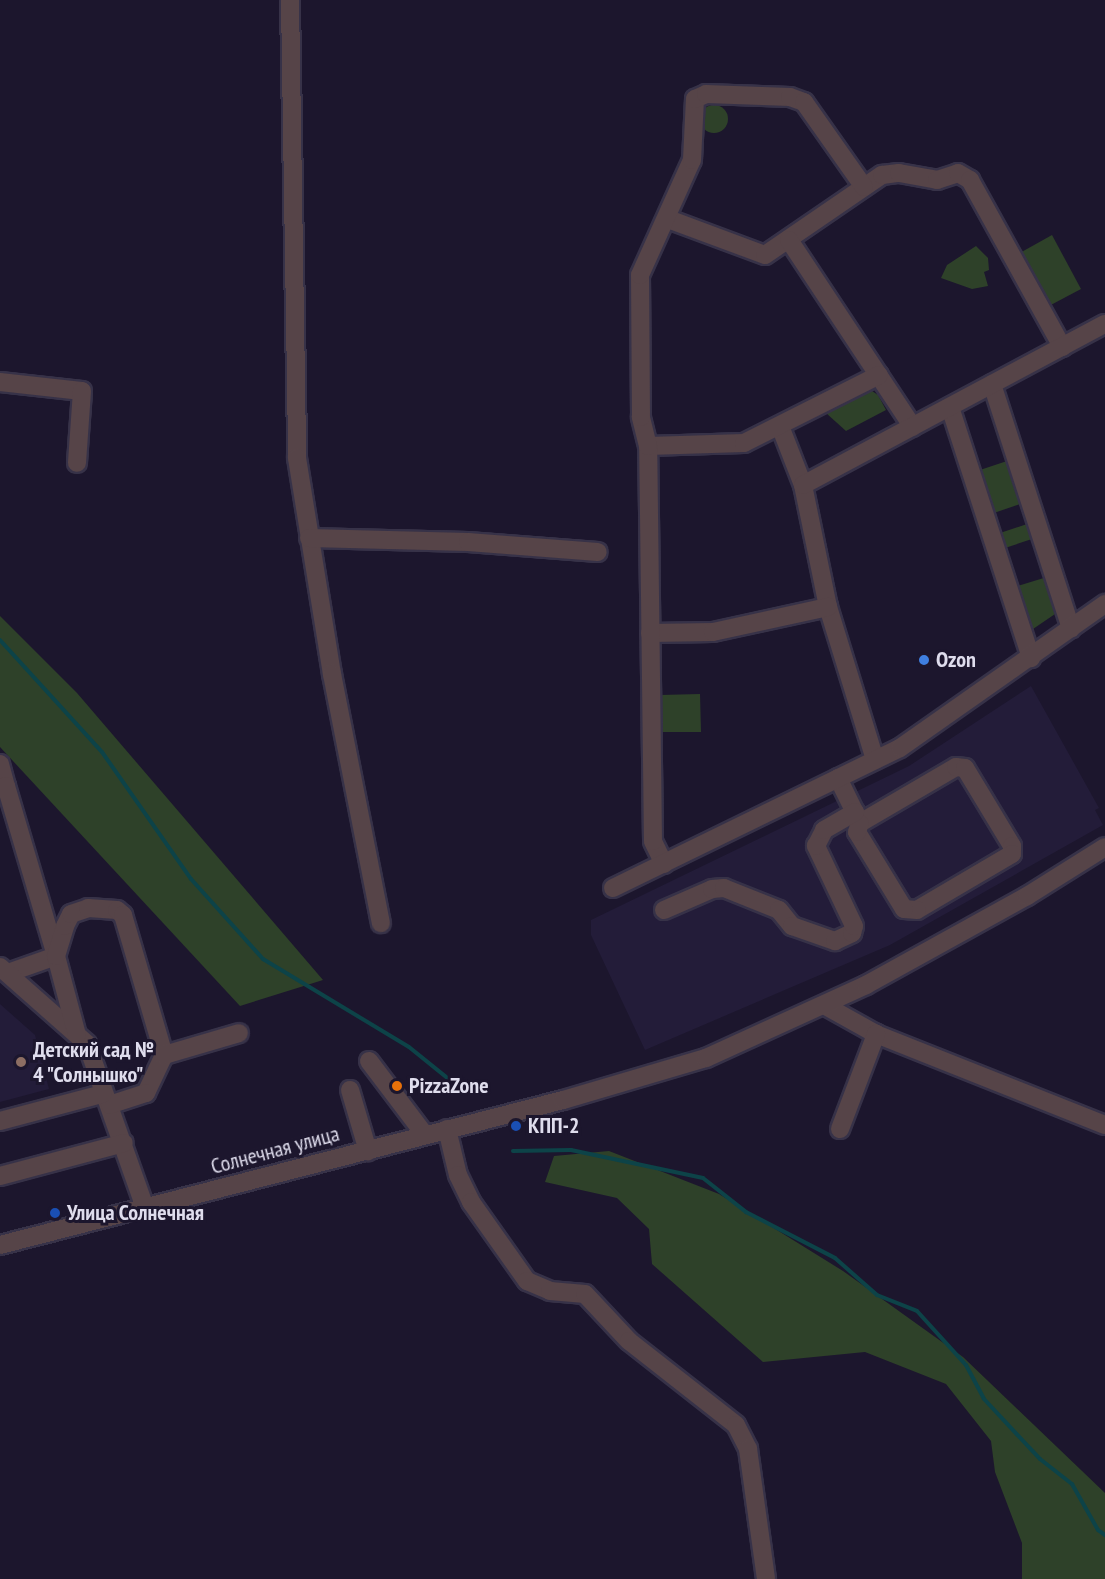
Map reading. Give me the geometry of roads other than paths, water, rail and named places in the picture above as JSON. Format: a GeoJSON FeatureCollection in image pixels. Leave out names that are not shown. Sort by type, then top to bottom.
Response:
{"type":"FeatureCollection","features":[{"type":"Feature","properties":{"kind":"street"},"geometry":{"type":"LineString","coordinates":[[290,0],[297,458],[332,674],[381,923]]}},
{"type":"Feature","properties":{"kind":"street"},"geometry":{"type":"LineString","coordinates":[[664,864],[653,841],[648,446],[641,417],[640,275],[657,232],[668,219],[692,160],[695,99],[706,94],[790,97],[804,102],[864,187]]}},
{"type":"Feature","properties":{"kind":"street"},"geometry":{"type":"LineString","coordinates":[[668,219],[760,255],[789,240],[864,187],[890,172],[937,180],[958,172],[965,175],[1062,347]]}},
{"type":"Feature","properties":{"kind":"street"},"geometry":{"type":"LineString","coordinates":[[789,240],[913,427]]}},
{"type":"Feature","properties":{"kind":"street"},"geometry":{"type":"LineString","coordinates":[[803,485],[1105,324]]}},
{"type":"Feature","properties":{"kind":"street"},"geometry":{"type":"LineString","coordinates":[[648,446],[744,443],[879,375]]}},
{"type":"Feature","properties":{"kind":"street"},"geometry":{"type":"LineString","coordinates":[[0,382],[82,391],[77,463]]}},
{"type":"Feature","properties":{"kind":"street"},"geometry":{"type":"LineString","coordinates":[[992,384],[1071,629]]}},
{"type":"Feature","properties":{"kind":"street"},"geometry":{"type":"LineString","coordinates":[[950,406],[1030,657]]}},
{"type":"Feature","properties":{"kind":"street"},"geometry":{"type":"LineString","coordinates":[[780,426],[803,485],[828,607],[875,760]]}},
{"type":"Feature","properties":{"kind":"street"},"geometry":{"type":"LineString","coordinates":[[309,538],[468,542],[598,552]]}},
{"type":"Feature","properties":{"kind":"street"},"geometry":{"type":"LineString","coordinates":[[613,888],[900,748],[1105,604]]}},
{"type":"Feature","properties":{"kind":"street"},"geometry":{"type":"LineString","coordinates":[[650,633],[713,632],[828,607]]}},
{"type":"Feature","properties":{"kind":"street"},"geometry":{"type":"LineString","coordinates":[[0,764],[3,787],[56,956],[77,1035]]}},
{"type":"Feature","properties":{"kind":"street"},"geometry":{"type":"LineString","coordinates":[[664,910],[712,889],[724,888],[779,910],[792,927],[836,940],[852,933],[854,927],[816,846],[824,830],[857,818],[961,767],[968,771],[1012,846],[1012,854],[917,910],[904,909],[858,832],[857,818],[838,778]]}},
{"type":"Feature","properties":{"kind":"street","name":"Солнечная улица"},"geometry":{"type":"LineString","coordinates":[[0,1245],[563,1100],[706,1058],[824,1005],[1026,896],[1105,847]]}},
{"type":"Feature","properties":{"kind":"street"},"geometry":{"type":"LineString","coordinates":[[0,1121],[146,1093],[164,1055],[123,915],[102,908],[71,914],[56,956]]}},
{"type":"Feature","properties":{"kind":"street"},"geometry":{"type":"LineString","coordinates":[[4,970],[56,956]]}},
{"type":"Feature","properties":{"kind":"street"},"geometry":{"type":"LineString","coordinates":[[4,970],[87,1044],[124,1143],[145,1208]]}},
{"type":"Feature","properties":{"kind":"street"},"geometry":{"type":"LineString","coordinates":[[824,1005],[876,1034],[1105,1125]]}},
{"type":"Feature","properties":{"kind":"street"},"geometry":{"type":"LineString","coordinates":[[164,1055],[238,1033]]}},
{"type":"Feature","properties":{"kind":"street"},"geometry":{"type":"LineString","coordinates":[[840,1129],[876,1034]]}},
{"type":"Feature","properties":{"kind":"street"},"geometry":{"type":"LineString","coordinates":[[369,1061],[425,1135]]}},
{"type":"Feature","properties":{"kind":"street"},"geometry":{"type":"LineString","coordinates":[[350,1090],[368,1150]]}},
{"type":"Feature","properties":{"kind":"street"},"geometry":{"type":"LineString","coordinates":[[447,1129],[458,1175],[471,1202],[527,1281],[550,1291],[585,1294],[629,1341],[736,1425],[748,1449],[766,1579]]}},
{"type":"Feature","properties":{"kind":"street"},"geometry":{"type":"LineString","coordinates":[[0,1176],[124,1143]]}},
{"type":"Feature","properties":{"kind":"waterway"},"geometry":{"type":"LineString","coordinates":[[0,640],[102,752],[191,879],[263,959],[409,1047],[466,1093]]}},
{"type":"Feature","properties":{"kind":"waterway"},"geometry":{"type":"LineString","coordinates":[[513,1151],[571,1150],[703,1178],[746,1212],[835,1258],[877,1295],[917,1311],[966,1365],[984,1399],[1040,1459],[1072,1484],[1098,1530],[1105,1535]]}},
{"type":"Feature","properties":{"kind":"place","name":"Ozon"},"geometry":{"type":"Point","coordinates":[924,660]}},
{"type":"Feature","properties":{"kind":"place","name":"Детский сад № 4 \"Солнышко\""},"geometry":{"type":"Point","coordinates":[21,1062]}},
{"type":"Feature","properties":{"kind":"place","name":"PizzaZone"},"geometry":{"type":"Point","coordinates":[397,1086]}},
{"type":"Feature","properties":{"kind":"place","name":"КПП-2"},"geometry":{"type":"Point","coordinates":[516,1126]}},
{"type":"Feature","properties":{"kind":"place","name":"Улица Солнечная"},"geometry":{"type":"Point","coordinates":[55,1213]}}]}
